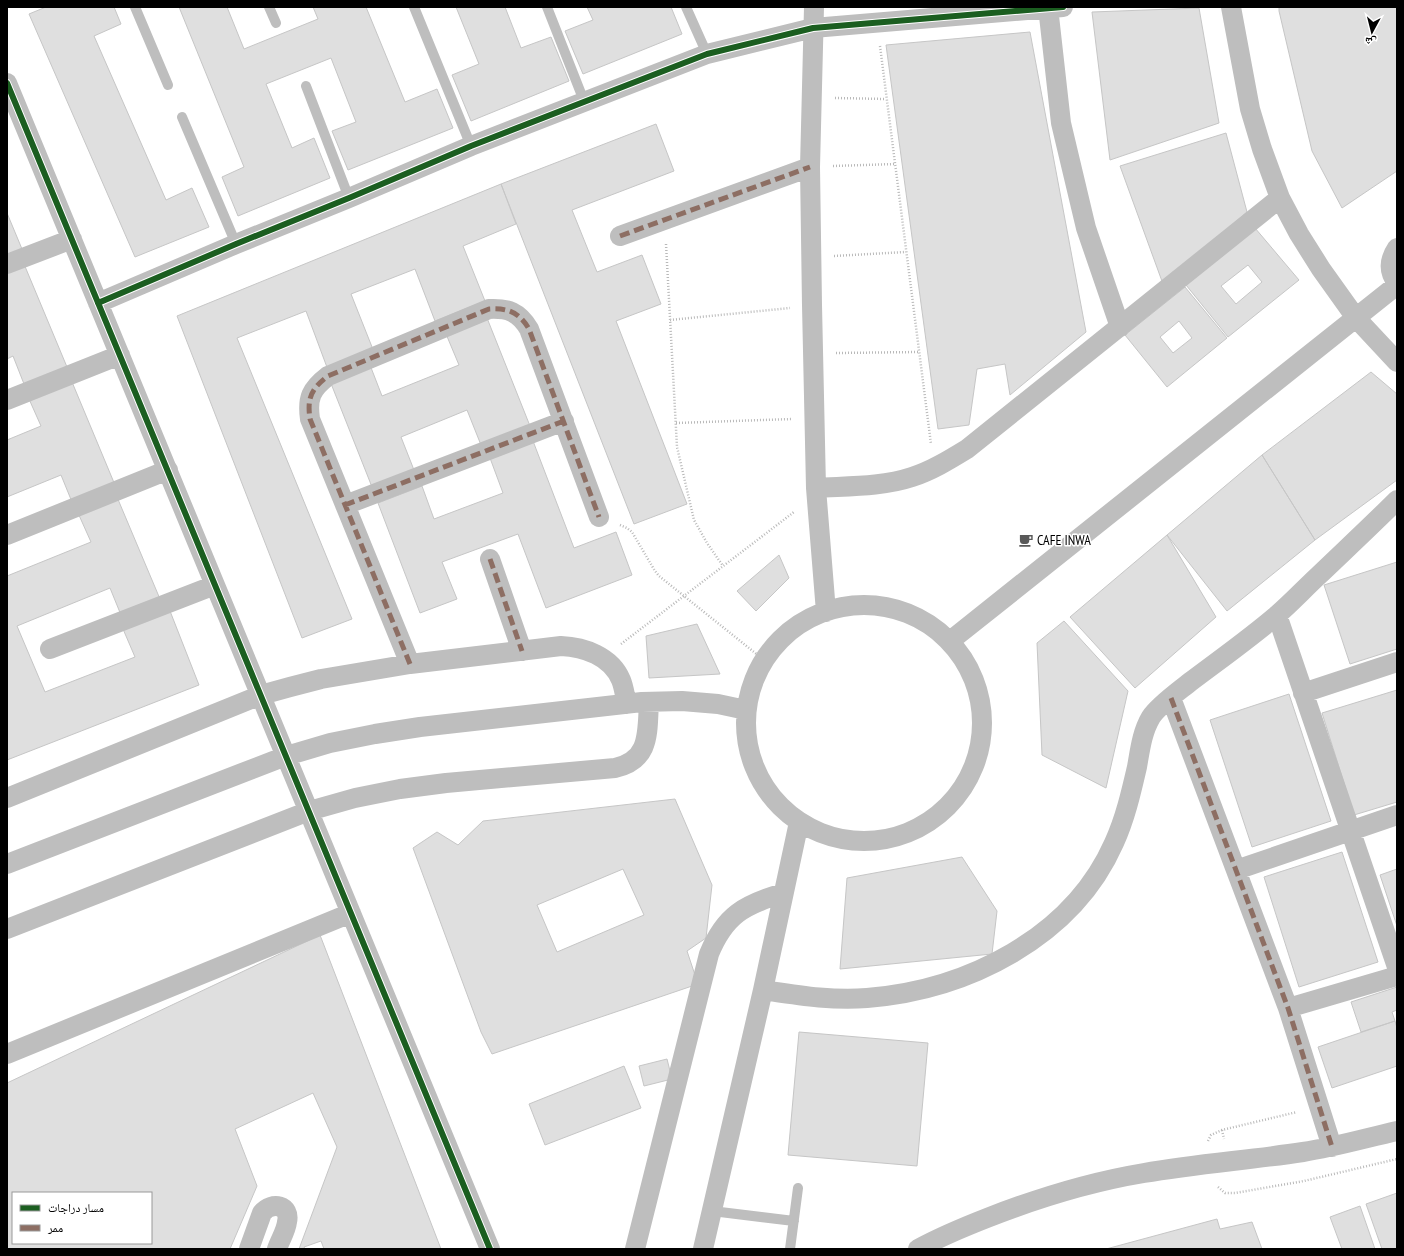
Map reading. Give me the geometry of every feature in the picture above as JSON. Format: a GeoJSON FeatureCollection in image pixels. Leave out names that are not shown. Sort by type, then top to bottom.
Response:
{"type":"FeatureCollection","features":[{"type":"Feature","properties":{"kind":"street"},"geometry":{"type":"LineString","coordinates":[[814,7],[810,167],[811,258],[816,492],[826,612]]}},
{"type":"Feature","properties":{"kind":"street"},"geometry":{"type":"LineString","coordinates":[[98,303],[471,146],[706,54],[813,28],[1053,7],[1061,122],[1086,228],[1120,327]]}},
{"type":"Feature","properties":{"kind":"street"},"geometry":{"type":"LineString","coordinates":[[1231,7],[1250,109],[1262,149],[1280,198],[1299,234],[1321,269],[1356,318],[1397,362]]}},
{"type":"Feature","properties":{"kind":"street"},"geometry":{"type":"LineString","coordinates":[[7,83],[13,114],[72,239],[490,1249]]}},
{"type":"Feature","properties":{"kind":"street"},"geometry":{"type":"LineString","coordinates":[[620,236],[810,167]]}},
{"type":"Feature","properties":{"kind":"street"},"geometry":{"type":"LineString","coordinates":[[816,492],[879,484],[910,478],[934,468],[967,449],[1280,198]]}},
{"type":"Feature","properties":{"kind":"street"},"geometry":{"type":"LineString","coordinates":[[7,264],[72,239]]}},
{"type":"Feature","properties":{"kind":"street"},"geometry":{"type":"LineString","coordinates":[[950,641],[1397,284],[1390,267],[1392,257],[1397,248]]}},
{"type":"Feature","properties":{"kind":"street"},"geometry":{"type":"LineString","coordinates":[[410,664],[310,419],[308,407],[311,394],[318,384],[328,376],[489,309],[504,309],[512,312],[519,316],[527,325],[599,517]]}},
{"type":"Feature","properties":{"kind":"street"},"geometry":{"type":"LineString","coordinates":[[7,400],[120,355]]}},
{"type":"Feature","properties":{"kind":"street"},"geometry":{"type":"LineString","coordinates":[[345,505],[564,422]]}},
{"type":"Feature","properties":{"kind":"street"},"geometry":{"type":"LineString","coordinates":[[7,535],[168,470]]}},
{"type":"Feature","properties":{"kind":"street"},"geometry":{"type":"LineString","coordinates":[[763,990],[831,999],[867,998],[901,994],[942,984],[986,967],[1042,934],[1065,914],[1086,890],[1103,864],[1114,842],[1126,810],[1143,736],[1152,716],[1171,698],[1277,615],[1397,500]]}},
{"type":"Feature","properties":{"kind":"street"},"geometry":{"type":"LineString","coordinates":[[490,559],[522,650]]}},
{"type":"Feature","properties":{"kind":"street"},"geometry":{"type":"LineString","coordinates":[[50,649],[215,585]]}},
{"type":"Feature","properties":{"kind":"street"},"geometry":{"type":"LineString","coordinates":[[852,606],[879,606],[905,612],[929,624],[950,641],[972,673],[982,710],[981,748],[967,784],[943,813],[910,834],[872,842],[834,838],[799,822],[774,801],[757,773],[747,743],[746,710],[752,684],[764,660],[781,640],[802,623],[826,612],[852,606]]}},
{"type":"Feature","properties":{"kind":"street"},"geometry":{"type":"LineString","coordinates":[[1277,615],[1397,967]]}},
{"type":"Feature","properties":{"kind":"street"},"geometry":{"type":"LineString","coordinates":[[7,798],[261,695],[321,679],[410,664],[522,650],[561,646],[575,647],[589,651],[602,658],[613,667],[621,680],[627,704]]}},
{"type":"Feature","properties":{"kind":"street"},"geometry":{"type":"LineString","coordinates":[[1303,693],[1397,662]]}},
{"type":"Feature","properties":{"kind":"street"},"geometry":{"type":"LineString","coordinates":[[1171,698],[1288,1008],[1318,1107],[1332,1147]]}},
{"type":"Feature","properties":{"kind":"street"},"geometry":{"type":"LineString","coordinates":[[7,864],[286,756],[375,734],[412,728],[649,702],[718,704],[746,710]]}},
{"type":"Feature","properties":{"kind":"street"},"geometry":{"type":"LineString","coordinates":[[7,929],[309,811],[355,798],[400,789],[446,783],[624,766],[639,756],[644,748],[649,702]]}},
{"type":"Feature","properties":{"kind":"street"},"geometry":{"type":"LineString","coordinates":[[1236,870],[1397,816]]}},
{"type":"Feature","properties":{"kind":"street"},"geometry":{"type":"LineString","coordinates":[[703,1249],[763,990],[799,822]]}},
{"type":"Feature","properties":{"kind":"street"},"geometry":{"type":"LineString","coordinates":[[635,1249],[709,954],[716,938],[726,923],[742,909],[761,900],[783,893]]}},
{"type":"Feature","properties":{"kind":"street"},"geometry":{"type":"LineString","coordinates":[[7,1054],[351,913]]}},
{"type":"Feature","properties":{"kind":"street"},"geometry":{"type":"LineString","coordinates":[[1288,1008],[1397,976]]}},
{"type":"Feature","properties":{"kind":"street"},"geometry":{"type":"LineString","coordinates":[[918,1249],[962,1228],[994,1215],[1077,1188],[1144,1173],[1304,1152],[1332,1147],[1397,1131]]}},
{"type":"Feature","properties":{"kind":"street"},"geometry":{"type":"LineString","coordinates":[[249,1249],[262,1213],[266,1208],[276,1205],[281,1207],[288,1216],[277,1249]]}},
{"type":"Feature","properties":{"kind":"lane"},"geometry":{"type":"LineString","coordinates":[[135,7],[168,85]]}},
{"type":"Feature","properties":{"kind":"lane"},"geometry":{"type":"LineString","coordinates":[[269,7],[276,23]]}},
{"type":"Feature","properties":{"kind":"lane"},"geometry":{"type":"LineString","coordinates":[[414,7],[471,146]]}},
{"type":"Feature","properties":{"kind":"lane"},"geometry":{"type":"LineString","coordinates":[[547,7],[584,101]]}},
{"type":"Feature","properties":{"kind":"lane"},"geometry":{"type":"LineString","coordinates":[[686,7],[706,54]]}},
{"type":"Feature","properties":{"kind":"lane"},"geometry":{"type":"LineString","coordinates":[[306,86],[349,198]]}},
{"type":"Feature","properties":{"kind":"lane"},"geometry":{"type":"LineString","coordinates":[[182,117],[236,244]]}},
{"type":"Feature","properties":{"kind":"lane"},"geometry":{"type":"LineString","coordinates":[[790,1249],[798,1188]]}},
{"type":"Feature","properties":{"kind":"lane"},"geometry":{"type":"LineString","coordinates":[[712,1211],[794,1221]]}},
{"type":"Feature","properties":{"kind":"path"},"geometry":{"type":"LineString","coordinates":[[877,22],[934,468]]}},
{"type":"Feature","properties":{"kind":"path"},"geometry":{"type":"LineString","coordinates":[[812,98],[886,99]]}},
{"type":"Feature","properties":{"kind":"path"},"geometry":{"type":"LineString","coordinates":[[810,167],[895,164]]}},
{"type":"Feature","properties":{"kind":"path"},"geometry":{"type":"LineString","coordinates":[[664,220],[677,447],[694,520],[707,543],[723,566]]}},
{"type":"Feature","properties":{"kind":"path"},"geometry":{"type":"LineString","coordinates":[[811,258],[906,252]]}},
{"type":"Feature","properties":{"kind":"path"},"geometry":{"type":"LineString","coordinates":[[670,320],[812,306]]}},
{"type":"Feature","properties":{"kind":"path"},"geometry":{"type":"LineString","coordinates":[[813,354],[919,352]]}},
{"type":"Feature","properties":{"kind":"path"},"geometry":{"type":"LineString","coordinates":[[676,423],[815,419]]}},
{"type":"Feature","properties":{"kind":"path"},"geometry":{"type":"LineString","coordinates":[[602,658],[723,566],[816,492]]}},
{"type":"Feature","properties":{"kind":"path"},"geometry":{"type":"LineString","coordinates":[[599,517],[603,521],[621,526],[632,532],[655,571],[764,660]]}},
{"type":"Feature","properties":{"kind":"path"},"geometry":{"type":"LineString","coordinates":[[1208,1146],[1208,1140],[1211,1135],[1222,1130],[1318,1107]]}},
{"type":"Feature","properties":{"kind":"path"},"geometry":{"type":"LineString","coordinates":[[1222,1130],[1224,1140]]}},
{"type":"Feature","properties":{"kind":"path"},"geometry":{"type":"LineString","coordinates":[[1216,1185],[1224,1193],[1235,1193],[1304,1181],[1397,1159]]}},
{"type":"Feature","properties":{"kind":"path"},"geometry":{"type":"LineString","coordinates":[[1233,1187],[1235,1193]]}},
{"type":"Feature","properties":{"kind":"building"},"geometry":{"type":"Polygon","coordinates":[[[46,7],[114,7],[121,24],[94,36],[166,200],[192,188],[209,227],[135,257],[29,14],[46,7]]]}},
{"type":"Feature","properties":{"kind":"building"},"geometry":{"type":"Polygon","coordinates":[[[179,7],[227,7],[244,49],[318,19],[313,7],[366,7],[405,102],[437,89],[453,128],[348,170],[332,131],[356,122],[331,58],[266,84],[292,148],[314,138],[330,178],[238,216],[222,177],[244,167],[179,7]]]}},
{"type":"Feature","properties":{"kind":"building"},"geometry":{"type":"Polygon","coordinates":[[[456,7],[505,7],[521,48],[551,37],[569,81],[471,121],[452,75],[479,64],[456,7]]]}},
{"type":"Feature","properties":{"kind":"building"},"geometry":{"type":"Polygon","coordinates":[[[587,7],[671,7],[682,34],[583,74],[565,31],[593,20],[587,7]]]}},
{"type":"Feature","properties":{"kind":"building"},"geometry":{"type":"Polygon","coordinates":[[[1279,7],[1397,7],[1397,171],[1342,208],[1312,151],[1279,7]]]}},
{"type":"Feature","properties":{"kind":"building"},"geometry":{"type":"Polygon","coordinates":[[[1199,8],[1219,123],[1110,160],[1092,12],[1199,8]]]}},
{"type":"Feature","properties":{"kind":"building"},"geometry":{"type":"Polygon","coordinates":[[[1030,32],[1086,332],[1010,395],[1005,364],[977,369],[969,425],[938,429],[886,45],[1030,32]]]}},
{"type":"Feature","properties":{"kind":"building"},"geometry":{"type":"Polygon","coordinates":[[[656,124],[674,171],[572,210],[597,272],[642,255],[661,304],[616,321],[687,504],[634,524],[501,184],[656,124]]]}},
{"type":"Feature","properties":{"kind":"building"},"geometry":{"type":"Polygon","coordinates":[[[1226,133],[1247,212],[1163,284],[1120,166],[1226,133]]]}},
{"type":"Feature","properties":{"kind":"building"},"geometry":{"type":"Polygon","coordinates":[[[501,184],[516,224],[463,246],[485,301],[435,321],[415,269],[351,294],[374,352],[328,370],[306,311],[237,338],[352,619],[302,638],[177,316],[501,184]]]}},
{"type":"Feature","properties":{"kind":"building"},"geometry":{"type":"Polygon","coordinates":[[[7,213],[22,249],[7,255],[7,213]]]}},
{"type":"Feature","properties":{"kind":"building"},"geometry":{"type":"Polygon","coordinates":[[[1255,228],[1299,280],[1228,337],[1186,285],[1255,228]],[[1248,265],[1221,286],[1236,304],[1262,282],[1248,265]]]}},
{"type":"Feature","properties":{"kind":"building"},"geometry":{"type":"Polygon","coordinates":[[[24,264],[67,367],[24,384],[13,356],[7,359],[7,271],[24,264]]]}},
{"type":"Feature","properties":{"kind":"building"},"geometry":{"type":"Polygon","coordinates":[[[1185,287],[1227,338],[1167,387],[1125,335],[1185,287]],[[1179,321],[1160,337],[1173,353],[1192,338],[1179,321]]]}},
{"type":"Feature","properties":{"kind":"building"},"geometry":{"type":"Polygon","coordinates":[[[487,318],[530,426],[481,445],[467,410],[401,437],[414,470],[372,487],[330,381],[370,365],[382,396],[459,365],[446,334],[487,318]]]}},
{"type":"Feature","properties":{"kind":"building"},"geometry":{"type":"Polygon","coordinates":[[[1371,372],[1397,394],[1397,480],[1315,540],[1262,455],[1371,372]]]}},
{"type":"Feature","properties":{"kind":"building"},"geometry":{"type":"Polygon","coordinates":[[[72,382],[115,485],[72,502],[61,475],[7,497],[7,440],[41,426],[29,399],[72,382]]]}},
{"type":"Feature","properties":{"kind":"building"},"geometry":{"type":"Polygon","coordinates":[[[533,441],[574,548],[616,532],[632,575],[546,608],[518,534],[442,562],[457,599],[420,613],[378,503],[422,486],[434,519],[503,493],[490,458],[533,441]]]}},
{"type":"Feature","properties":{"kind":"building"},"geometry":{"type":"Polygon","coordinates":[[[1262,455],[1315,540],[1227,611],[1167,535],[1262,455]]]}},
{"type":"Feature","properties":{"kind":"building"},"geometry":{"type":"Polygon","coordinates":[[[117,497],[160,599],[121,615],[110,588],[17,626],[45,692],[135,657],[123,629],[170,611],[199,685],[7,760],[7,576],[91,542],[78,513],[117,497]]]}},
{"type":"Feature","properties":{"kind":"building"},"geometry":{"type":"Polygon","coordinates":[[[1167,535],[1216,617],[1135,688],[1070,617],[1167,535]]]}},
{"type":"Feature","properties":{"kind":"building"},"geometry":{"type":"Polygon","coordinates":[[[779,555],[789,578],[756,611],[737,591],[779,555]]]}},
{"type":"Feature","properties":{"kind":"building"},"geometry":{"type":"Polygon","coordinates":[[[1397,562],[1397,649],[1350,664],[1324,585],[1397,562]]]}},
{"type":"Feature","properties":{"kind":"building"},"geometry":{"type":"Polygon","coordinates":[[[1064,621],[1128,691],[1106,788],[1042,755],[1037,643],[1064,621]]]}},
{"type":"Feature","properties":{"kind":"building"},"geometry":{"type":"Polygon","coordinates":[[[697,624],[720,674],[649,678],[646,636],[697,624]]]}},
{"type":"Feature","properties":{"kind":"building"},"geometry":{"type":"Polygon","coordinates":[[[1397,690],[1397,802],[1354,815],[1322,713],[1397,690]]]}},
{"type":"Feature","properties":{"kind":"building"},"geometry":{"type":"Polygon","coordinates":[[[1289,694],[1331,821],[1252,847],[1210,720],[1289,694]]]}},
{"type":"Feature","properties":{"kind":"building"},"geometry":{"type":"Polygon","coordinates":[[[675,799],[712,885],[706,938],[687,951],[698,984],[492,1054],[481,1032],[413,848],[437,832],[458,845],[483,821],[675,799]],[[623,869],[537,905],[557,952],[644,915],[623,869]]]}},
{"type":"Feature","properties":{"kind":"building"},"geometry":{"type":"Polygon","coordinates":[[[1342,852],[1378,962],[1299,987],[1264,877],[1342,852]]]}},
{"type":"Feature","properties":{"kind":"building"},"geometry":{"type":"Polygon","coordinates":[[[962,857],[997,911],[992,954],[840,969],[847,878],[962,857]]]}},
{"type":"Feature","properties":{"kind":"building"},"geometry":{"type":"Polygon","coordinates":[[[1397,869],[1397,926],[1380,875],[1397,869]]]}},
{"type":"Feature","properties":{"kind":"building"},"geometry":{"type":"Polygon","coordinates":[[[320,935],[441,1249],[324,1249],[321,1241],[304,1247],[305,1249],[299,1249],[337,1147],[313,1093],[235,1129],[257,1186],[230,1249],[7,1249],[7,1083],[320,935]]]}},
{"type":"Feature","properties":{"kind":"building"},"geometry":{"type":"Polygon","coordinates":[[[1397,987],[1397,1010],[1392,1012],[1395,1021],[1361,1032],[1351,1002],[1397,987]]]}},
{"type":"Feature","properties":{"kind":"building"},"geometry":{"type":"Polygon","coordinates":[[[1395,1021],[1397,1028],[1397,1066],[1332,1088],[1318,1047],[1395,1021]]]}},
{"type":"Feature","properties":{"kind":"building"},"geometry":{"type":"Polygon","coordinates":[[[799,1032],[928,1043],[917,1166],[788,1155],[799,1032]]]}},
{"type":"Feature","properties":{"kind":"building"},"geometry":{"type":"Polygon","coordinates":[[[667,1059],[672,1079],[644,1086],[639,1066],[667,1059]]]}},
{"type":"Feature","properties":{"kind":"building"},"geometry":{"type":"Polygon","coordinates":[[[624,1066],[641,1108],[545,1145],[529,1104],[624,1066]]]}},
{"type":"Feature","properties":{"kind":"building"},"geometry":{"type":"Polygon","coordinates":[[[1397,1193],[1397,1249],[1382,1249],[1366,1204],[1397,1193]]]}},
{"type":"Feature","properties":{"kind":"building"},"geometry":{"type":"Polygon","coordinates":[[[1360,1206],[1375,1249],[1342,1249],[1330,1217],[1360,1206]]]}},
{"type":"Feature","properties":{"kind":"building"},"geometry":{"type":"Polygon","coordinates":[[[1217,1219],[1220,1229],[1252,1222],[1262,1249],[1106,1249],[1217,1219]]]}},
{"type":"Feature","properties":{"kind":"marked path"},"geometry":{"type":"LineString","coordinates":[[620,236],[810,167]]}},
{"type":"Feature","properties":{"kind":"marked path"},"geometry":{"type":"LineString","coordinates":[[410,664],[310,419],[309,405],[312,394],[318,385],[328,376],[489,309],[502,309],[512,312],[517,315],[529,329],[599,517]]}},
{"type":"Feature","properties":{"kind":"marked path"},"geometry":{"type":"LineString","coordinates":[[345,505],[564,421]]}},
{"type":"Feature","properties":{"kind":"marked path"},"geometry":{"type":"LineString","coordinates":[[490,559],[522,651]]}},
{"type":"Feature","properties":{"kind":"marked path"},"geometry":{"type":"LineString","coordinates":[[1171,698],[1288,1008],[1332,1147]]}},
{"type":"Feature","properties":{"kind":"cycle path"},"geometry":{"type":"LineString","coordinates":[[98,303],[471,146],[707,54],[813,28],[1063,7]]}},
{"type":"Feature","properties":{"kind":"cycle path"},"geometry":{"type":"LineString","coordinates":[[7,83],[490,1249]]}},
{"type":"Feature","properties":{"kind":"place","name":"CAFE INWA"},"geometry":{"type":"Point","coordinates":[1026,540]}}]}
